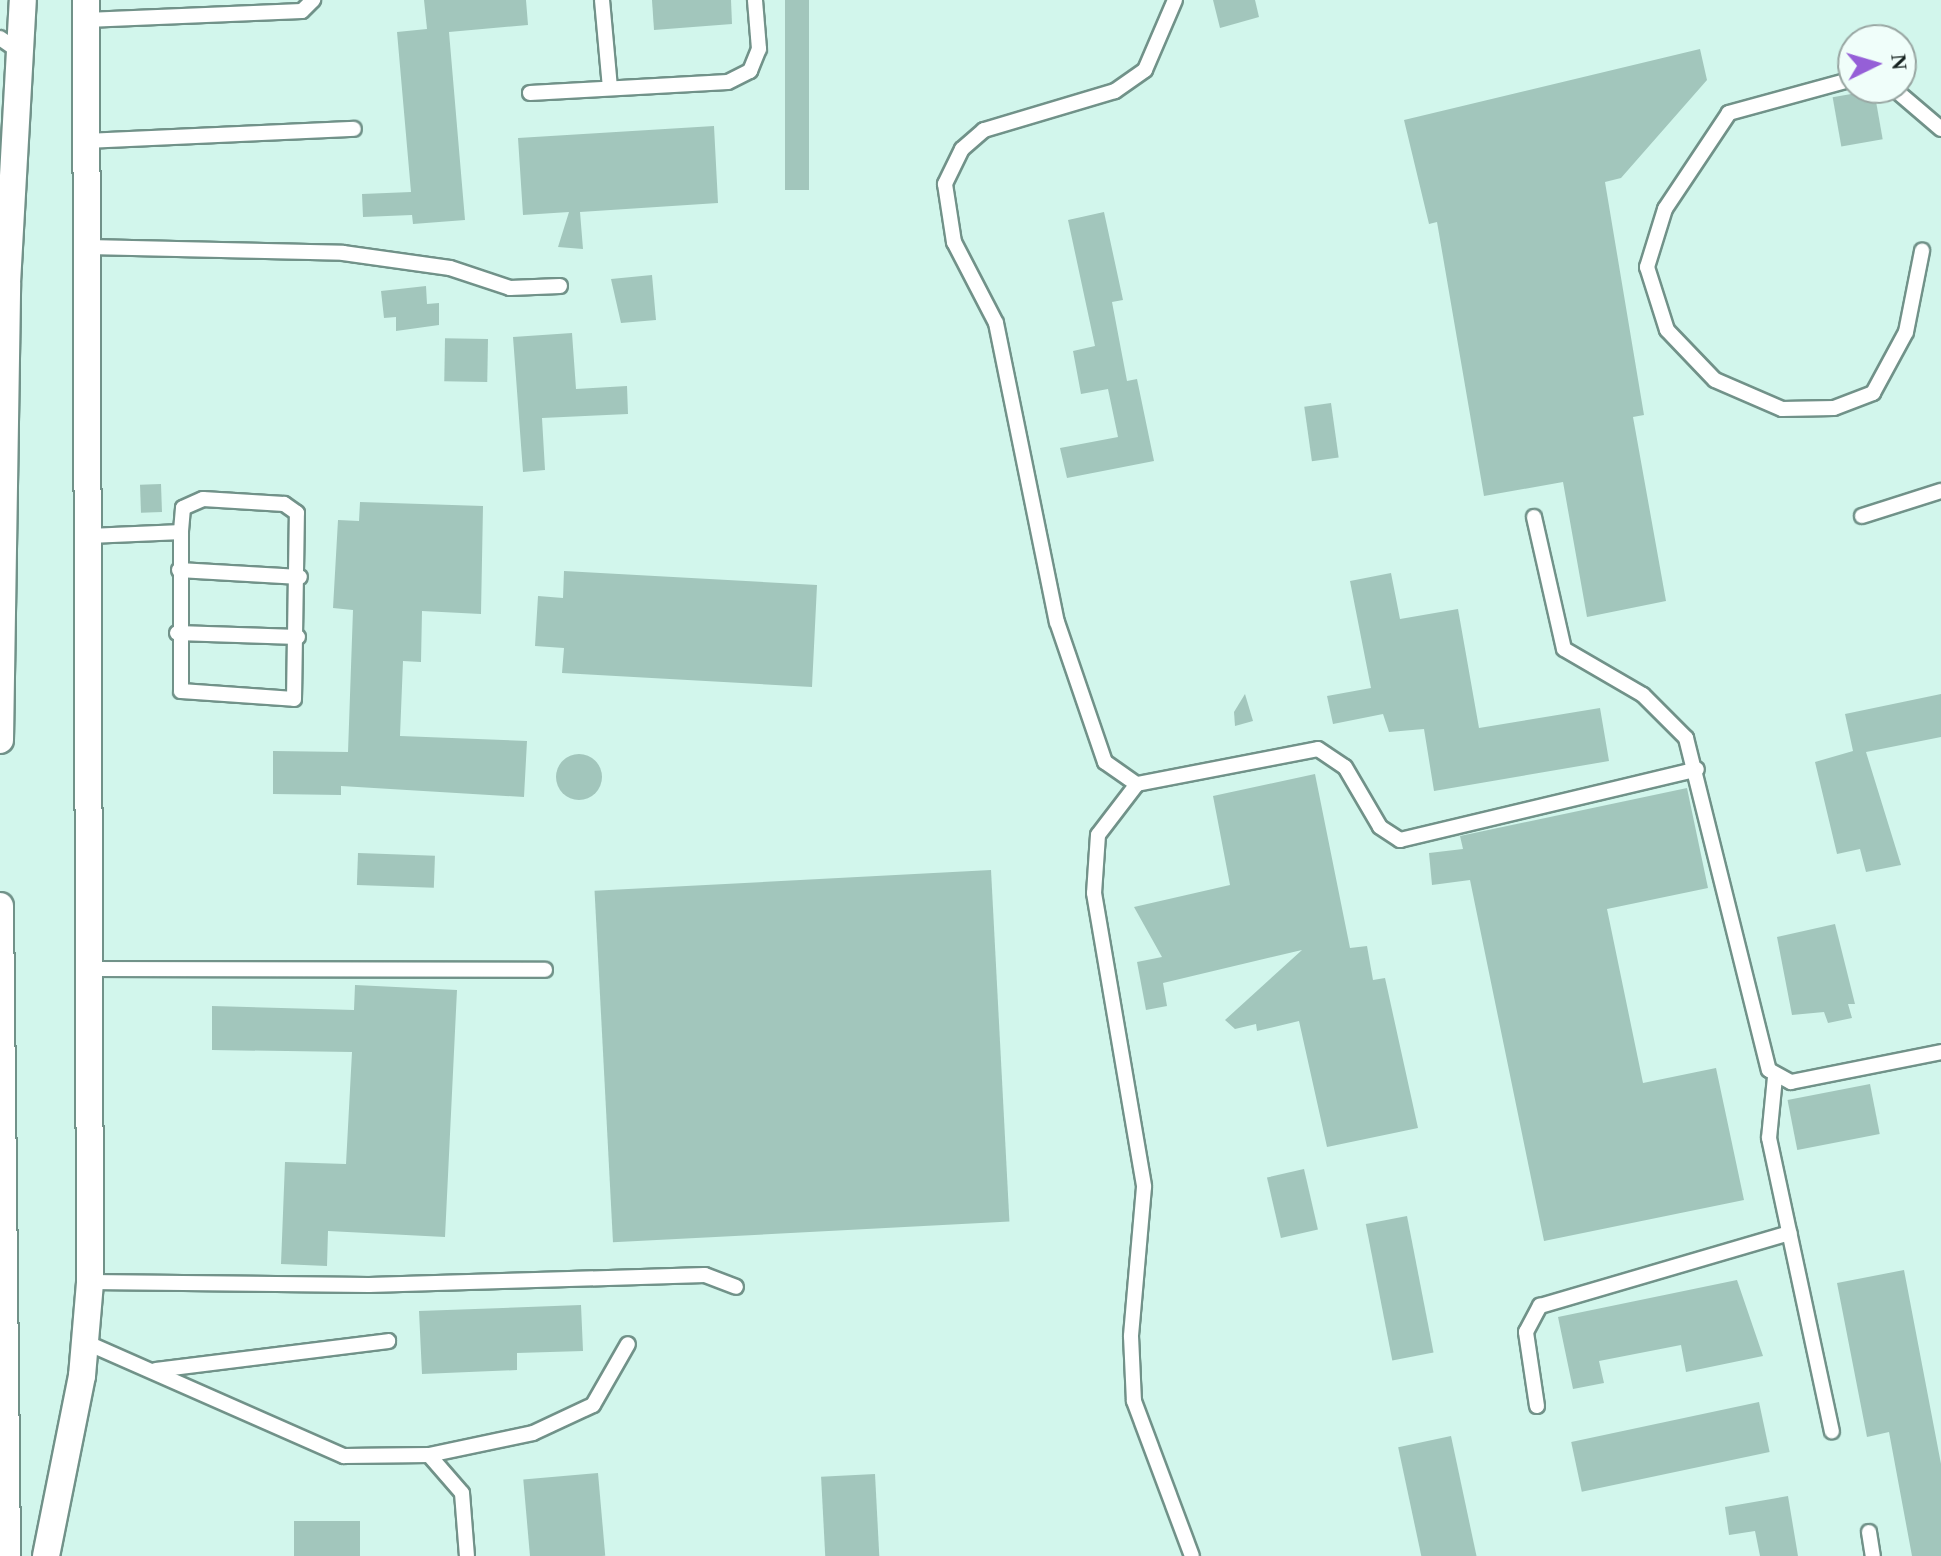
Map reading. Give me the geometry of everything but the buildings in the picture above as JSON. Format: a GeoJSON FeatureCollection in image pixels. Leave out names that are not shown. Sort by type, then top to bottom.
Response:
{"type":"FeatureCollection","features":[{"type":"Feature","properties":{"kind":"street"},"geometry":{"type":"LineString","coordinates":[[0,740],[2,395],[10,45],[23,0]]}},
{"type":"Feature","properties":{"kind":"street"},"geometry":{"type":"LineString","coordinates":[[46,1556],[85,1342],[90,1282],[92,969],[86,10]]}},
{"type":"Feature","properties":{"kind":"street"},"geometry":{"type":"LineString","coordinates":[[0,906],[7,1556]]}},
{"type":"Feature","properties":{"kind":"lane"},"geometry":{"type":"LineString","coordinates":[[86,10],[302,11],[313,0]]}},
{"type":"Feature","properties":{"kind":"lane"},"geometry":{"type":"LineString","coordinates":[[602,0],[610,88]]}},
{"type":"Feature","properties":{"kind":"lane"},"geometry":{"type":"LineString","coordinates":[[530,93],[728,82],[750,71],[759,49],[755,0]]}},
{"type":"Feature","properties":{"kind":"lane"},"geometry":{"type":"LineString","coordinates":[[1137,784],[1105,762],[1081,697],[1057,622],[996,323],[954,242],[945,184],[962,149],[984,130],[1115,91],[1145,70],[1175,0]]}},
{"type":"Feature","properties":{"kind":"lane"},"geometry":{"type":"LineString","coordinates":[[1837,83],[1729,113],[1665,209],[1647,267],[1667,330],[1715,380],[1782,409],[1834,408],[1873,393],[1906,332],[1922,251]]}},
{"type":"Feature","properties":{"kind":"lane"},"geometry":{"type":"LineString","coordinates":[[1912,104],[1941,129]]}},
{"type":"Feature","properties":{"kind":"lane"},"geometry":{"type":"LineString","coordinates":[[87,141],[354,129]]}},
{"type":"Feature","properties":{"kind":"lane"},"geometry":{"type":"LineString","coordinates":[[88,247],[343,253],[450,268],[510,288],[560,286]]}},
{"type":"Feature","properties":{"kind":"lane"},"geometry":{"type":"LineString","coordinates":[[1862,516],[1941,491]]}},
{"type":"Feature","properties":{"kind":"lane"},"geometry":{"type":"LineString","coordinates":[[191,502],[284,504],[302,529],[298,694],[287,702],[181,691],[177,633],[181,532],[191,502]]}},
{"type":"Feature","properties":{"kind":"lane"},"geometry":{"type":"LineString","coordinates":[[1534,517],[1564,649],[1660,708],[1686,738],[1697,769],[1775,1077],[1769,1138],[1832,1431]]}},
{"type":"Feature","properties":{"kind":"lane"},"geometry":{"type":"LineString","coordinates":[[90,536],[181,532]]}},
{"type":"Feature","properties":{"kind":"lane"},"geometry":{"type":"LineString","coordinates":[[179,570],[300,577]]}},
{"type":"Feature","properties":{"kind":"lane"},"geometry":{"type":"LineString","coordinates":[[177,633],[298,637]]}},
{"type":"Feature","properties":{"kind":"lane"},"geometry":{"type":"LineString","coordinates":[[1192,1556],[1134,1401],[1131,1336],[1144,1187],[1094,893],[1098,835],[1137,784],[1318,749],[1345,767],[1380,827],[1400,840],[1697,769]]}},
{"type":"Feature","properties":{"kind":"lane"},"geometry":{"type":"LineString","coordinates":[[92,969],[545,970]]}},
{"type":"Feature","properties":{"kind":"lane"},"geometry":{"type":"LineString","coordinates":[[1775,1077],[1798,1081],[1941,1052]]}},
{"type":"Feature","properties":{"kind":"lane"},"geometry":{"type":"LineString","coordinates":[[1537,1406],[1526,1332],[1540,1306],[1790,1233]]}},
{"type":"Feature","properties":{"kind":"lane"},"geometry":{"type":"LineString","coordinates":[[90,1282],[369,1285],[705,1275],[736,1287]]}},
{"type":"Feature","properties":{"kind":"lane"},"geometry":{"type":"LineString","coordinates":[[152,1370],[388,1341]]}},
{"type":"Feature","properties":{"kind":"lane"},"geometry":{"type":"LineString","coordinates":[[85,1342],[344,1456],[429,1455],[533,1433],[593,1405],[628,1344]]}},
{"type":"Feature","properties":{"kind":"lane"},"geometry":{"type":"LineString","coordinates":[[429,1455],[462,1493],[467,1556]]}},
{"type":"Feature","properties":{"kind":"lane"},"geometry":{"type":"LineString","coordinates":[[1869,1532],[1873,1556]]}}]}
